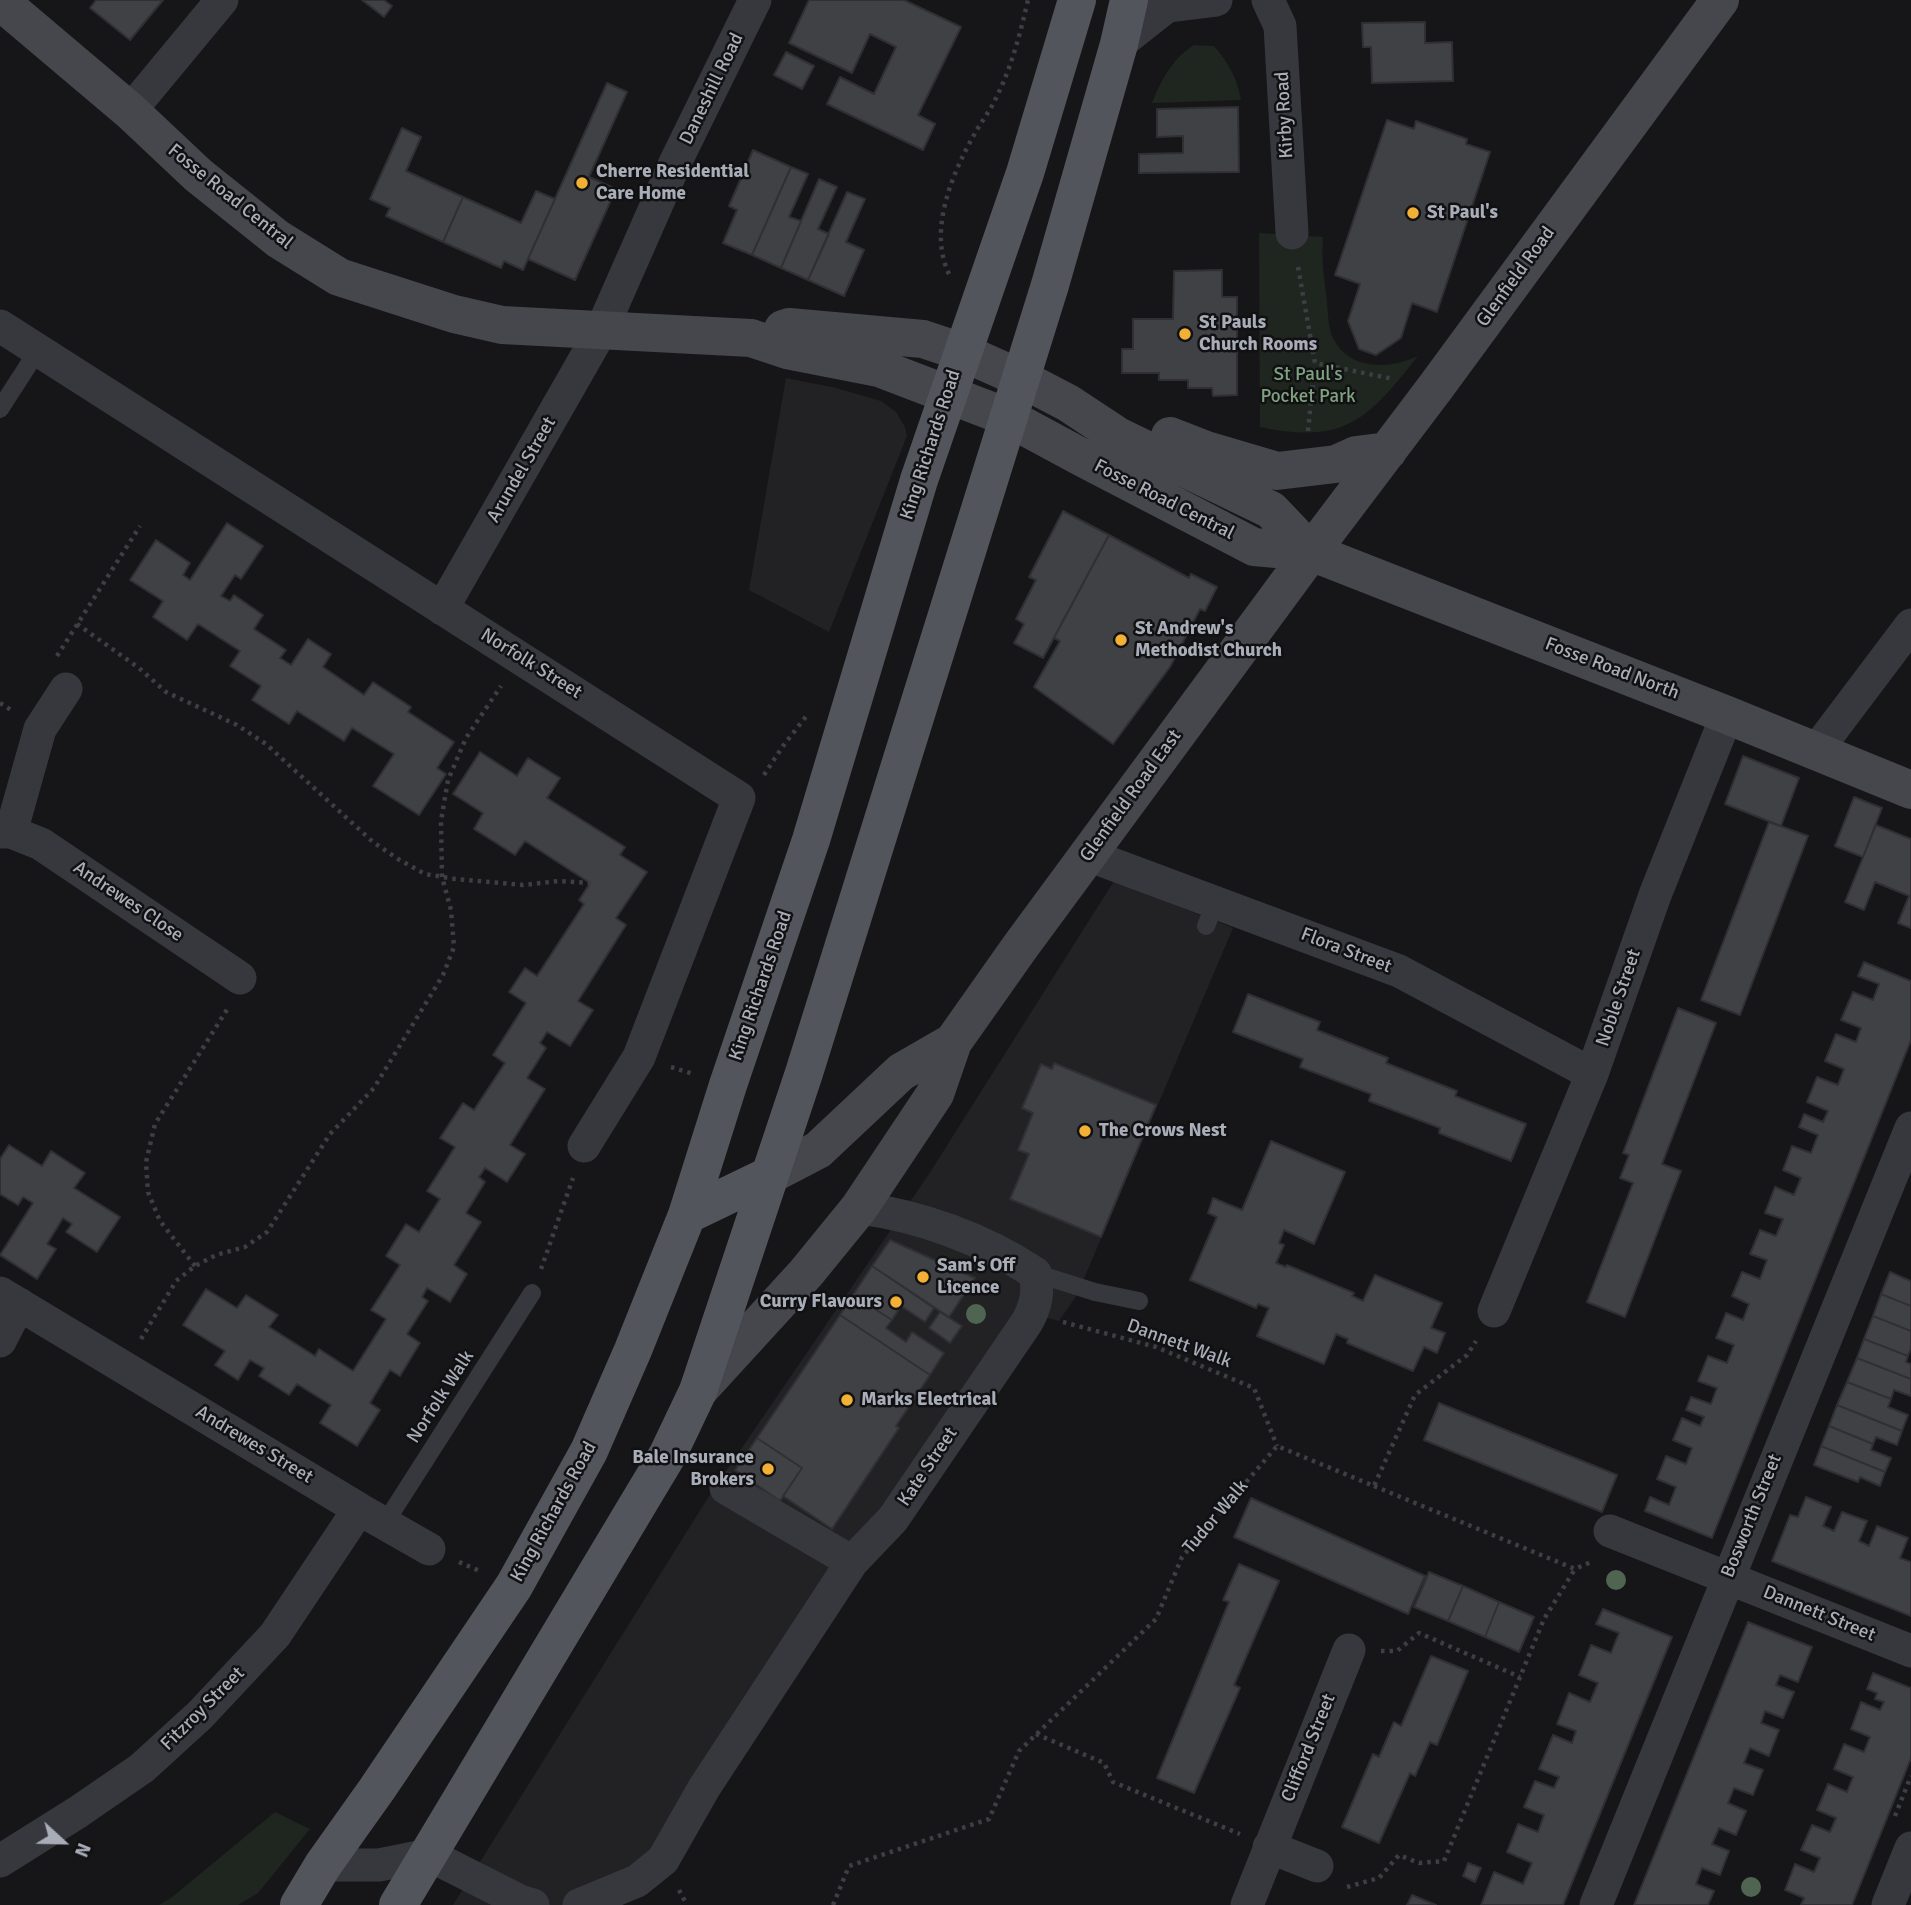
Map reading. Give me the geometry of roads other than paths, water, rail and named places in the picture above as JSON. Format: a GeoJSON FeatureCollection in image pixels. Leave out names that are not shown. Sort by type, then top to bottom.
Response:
{"type":"FeatureCollection","features":[{"type":"Feature","properties":{"kind":"main road","name":"King Richards Road"},"geometry":{"type":"LineString","coordinates":[[299,1905],[323,1865],[514,1586],[589,1451],[633,1350],[687,1215],[727,1085],[811,840],[919,480],[1026,173],[1077,0]]}},
{"type":"Feature","properties":{"kind":"main road"},"geometry":{"type":"LineString","coordinates":[[398,1905],[668,1454],[698,1391],[770,1175],[1055,267],[1119,44],[1129,0]]}},
{"type":"Feature","properties":{"kind":"main road"},"geometry":{"type":"LineString","coordinates":[[687,1215],[770,1175]]}},
{"type":"Feature","properties":{"kind":"street"},"geometry":{"type":"LineString","coordinates":[[130,111],[222,0]]}},
{"type":"Feature","properties":{"kind":"street","name":"Daneshill Road"},"geometry":{"type":"LineString","coordinates":[[601,331],[675,163],[755,0]]}},
{"type":"Feature","properties":{"kind":"street"},"geometry":{"type":"LineString","coordinates":[[1119,44],[1167,6],[1216,0]]}},
{"type":"Feature","properties":{"kind":"street","name":"Kirby Road"},"geometry":{"type":"LineString","coordinates":[[1268,0],[1280,26],[1292,233]]}},
{"type":"Feature","properties":{"kind":"street","name":"Glenfield Road"},"geometry":{"type":"LineString","coordinates":[[1311,552],[1720,0]]}},
{"type":"Feature","properties":{"kind":"street","name":"Fosse Road Central"},"geometry":{"type":"LineString","coordinates":[[0,1],[130,111],[198,175],[278,239],[339,277],[418,304],[502,325],[751,338],[787,350],[878,368],[1007,417],[1254,547],[1311,552]]}},
{"type":"Feature","properties":{"kind":"street","name":"Norfolk Street"},"geometry":{"type":"LineString","coordinates":[[0,326],[739,798],[639,1057],[584,1146]]}},
{"type":"Feature","properties":{"kind":"street","name":"Fosse Road Central"},"geometry":{"type":"LineString","coordinates":[[751,338],[789,327],[923,339],[962,352],[1020,377],[1118,436],[1271,510],[1311,552]]}},
{"type":"Feature","properties":{"kind":"street","name":"Arundel Street"},"geometry":{"type":"LineString","coordinates":[[442,609],[601,331]]}},
{"type":"Feature","properties":{"kind":"street","name":"Fosse Road Central"},"geometry":{"type":"LineString","coordinates":[[1068,404],[1125,419],[1206,450],[1277,471],[1336,464],[1356,455],[1388,451]]}},
{"type":"Feature","properties":{"kind":"street","name":"Fosse Road North"},"geometry":{"type":"LineString","coordinates":[[1311,552],[1911,790]]}},
{"type":"Feature","properties":{"kind":"street","name":"Glenfield Road East"},"geometry":{"type":"LineString","coordinates":[[698,1391],[806,1273],[859,1208],[936,1094],[953,1042],[1311,552]]}},
{"type":"Feature","properties":{"kind":"street"},"geometry":{"type":"LineString","coordinates":[[1816,751],[1911,625]]}},
{"type":"Feature","properties":{"kind":"street","name":"Andrewes Close"},"geometry":{"type":"LineString","coordinates":[[66,689],[40,729],[6,832],[41,844],[240,978]]}},
{"type":"Feature","properties":{"kind":"street","name":"Noble Street"},"geometry":{"type":"LineString","coordinates":[[1494,1311],[1592,1074],[1654,895],[1727,715]]}},
{"type":"Feature","properties":{"kind":"street","name":"Flora Street"},"geometry":{"type":"LineString","coordinates":[[1088,855],[1211,914],[1399,971],[1592,1074]]}},
{"type":"Feature","properties":{"kind":"street","name":"Glenfield Road East"},"geometry":{"type":"LineString","coordinates":[[770,1175],[818,1150],[901,1072],[953,1042]]}},
{"type":"Feature","properties":{"kind":"street","name":"Bosworth Street"},"geometry":{"type":"LineString","coordinates":[[1596,1905],[1910,1132]]}},
{"type":"Feature","properties":{"kind":"street"},"geometry":{"type":"LineString","coordinates":[[859,1208],[921,1220],[967,1237],[1012,1258],[1035,1273]]}},
{"type":"Feature","properties":{"kind":"street","name":"Kate Street"},"geometry":{"type":"LineString","coordinates":[[579,1905],[637,1881],[663,1860],[704,1788],[852,1562],[893,1519],[1032,1314],[1037,1301],[1035,1273]]}},
{"type":"Feature","properties":{"kind":"street"},"geometry":{"type":"LineString","coordinates":[[0,1341],[9,1299]]}},
{"type":"Feature","properties":{"kind":"street","name":"Andrewes Street"},"geometry":{"type":"LineString","coordinates":[[9,1299],[429,1549]]}},
{"type":"Feature","properties":{"kind":"street"},"geometry":{"type":"LineString","coordinates":[[726,1488],[852,1562]]}},
{"type":"Feature","properties":{"kind":"street","name":"Fitzroy Street"},"geometry":{"type":"LineString","coordinates":[[0,1861],[142,1768],[201,1715],[275,1635],[372,1516]]}},
{"type":"Feature","properties":{"kind":"street","name":"Dannett Street"},"geometry":{"type":"LineString","coordinates":[[1610,1531],[1911,1651]]}},
{"type":"Feature","properties":{"kind":"street","name":"Clifford Street"},"geometry":{"type":"LineString","coordinates":[[1247,1905],[1349,1650]]}},
{"type":"Feature","properties":{"kind":"street"},"geometry":{"type":"LineString","coordinates":[[1269,1847],[1317,1866]]}},
{"type":"Feature","properties":{"kind":"street"},"geometry":{"type":"LineString","coordinates":[[1888,1905],[1911,1848]]}},
{"type":"Feature","properties":{"kind":"street"},"geometry":{"type":"LineString","coordinates":[[323,1865],[379,1864],[429,1855],[533,1905]]}},
{"type":"Feature","properties":{"kind":"lane"},"geometry":{"type":"LineString","coordinates":[[0,409],[38,350]]}},
{"type":"Feature","properties":{"kind":"lane"},"geometry":{"type":"LineString","coordinates":[[1035,1273],[1095,1292],[1139,1301]]}},
{"type":"Feature","properties":{"kind":"lane","name":"Norfolk Walk"},"geometry":{"type":"LineString","coordinates":[[372,1516],[532,1293]]}},
{"type":"Feature","properties":{"kind":"place","name":"Cherre Residential Care Home"},"geometry":{"type":"Point","coordinates":[582,183]}},
{"type":"Feature","properties":{"kind":"place","name":"St Paul's"},"geometry":{"type":"Point","coordinates":[1413,213]}},
{"type":"Feature","properties":{"kind":"place","name":"St Pauls Church Rooms"},"geometry":{"type":"Point","coordinates":[1185,334]}},
{"type":"Feature","properties":{"kind":"place","name":"St Andrew's Methodist Church"},"geometry":{"type":"Point","coordinates":[1121,640]}},
{"type":"Feature","properties":{"kind":"place","name":"The Crows Nest"},"geometry":{"type":"Point","coordinates":[1085,1131]}},
{"type":"Feature","properties":{"kind":"place","name":"Sam's Off Licence"},"geometry":{"type":"Point","coordinates":[923,1277]}},
{"type":"Feature","properties":{"kind":"place","name":"Curry Flavours"},"geometry":{"type":"Point","coordinates":[896,1302]}},
{"type":"Feature","properties":{"kind":"place","name":"Marks Electrical"},"geometry":{"type":"Point","coordinates":[847,1400]}},
{"type":"Feature","properties":{"kind":"place","name":"Bale Insurance Brokers"},"geometry":{"type":"Point","coordinates":[768,1469]}},
{"type":"Feature","properties":{"kind":"park label","name":"St Paul's Pocket Park"},"geometry":{"type":"Point","coordinates":[1308,386]}}]}
